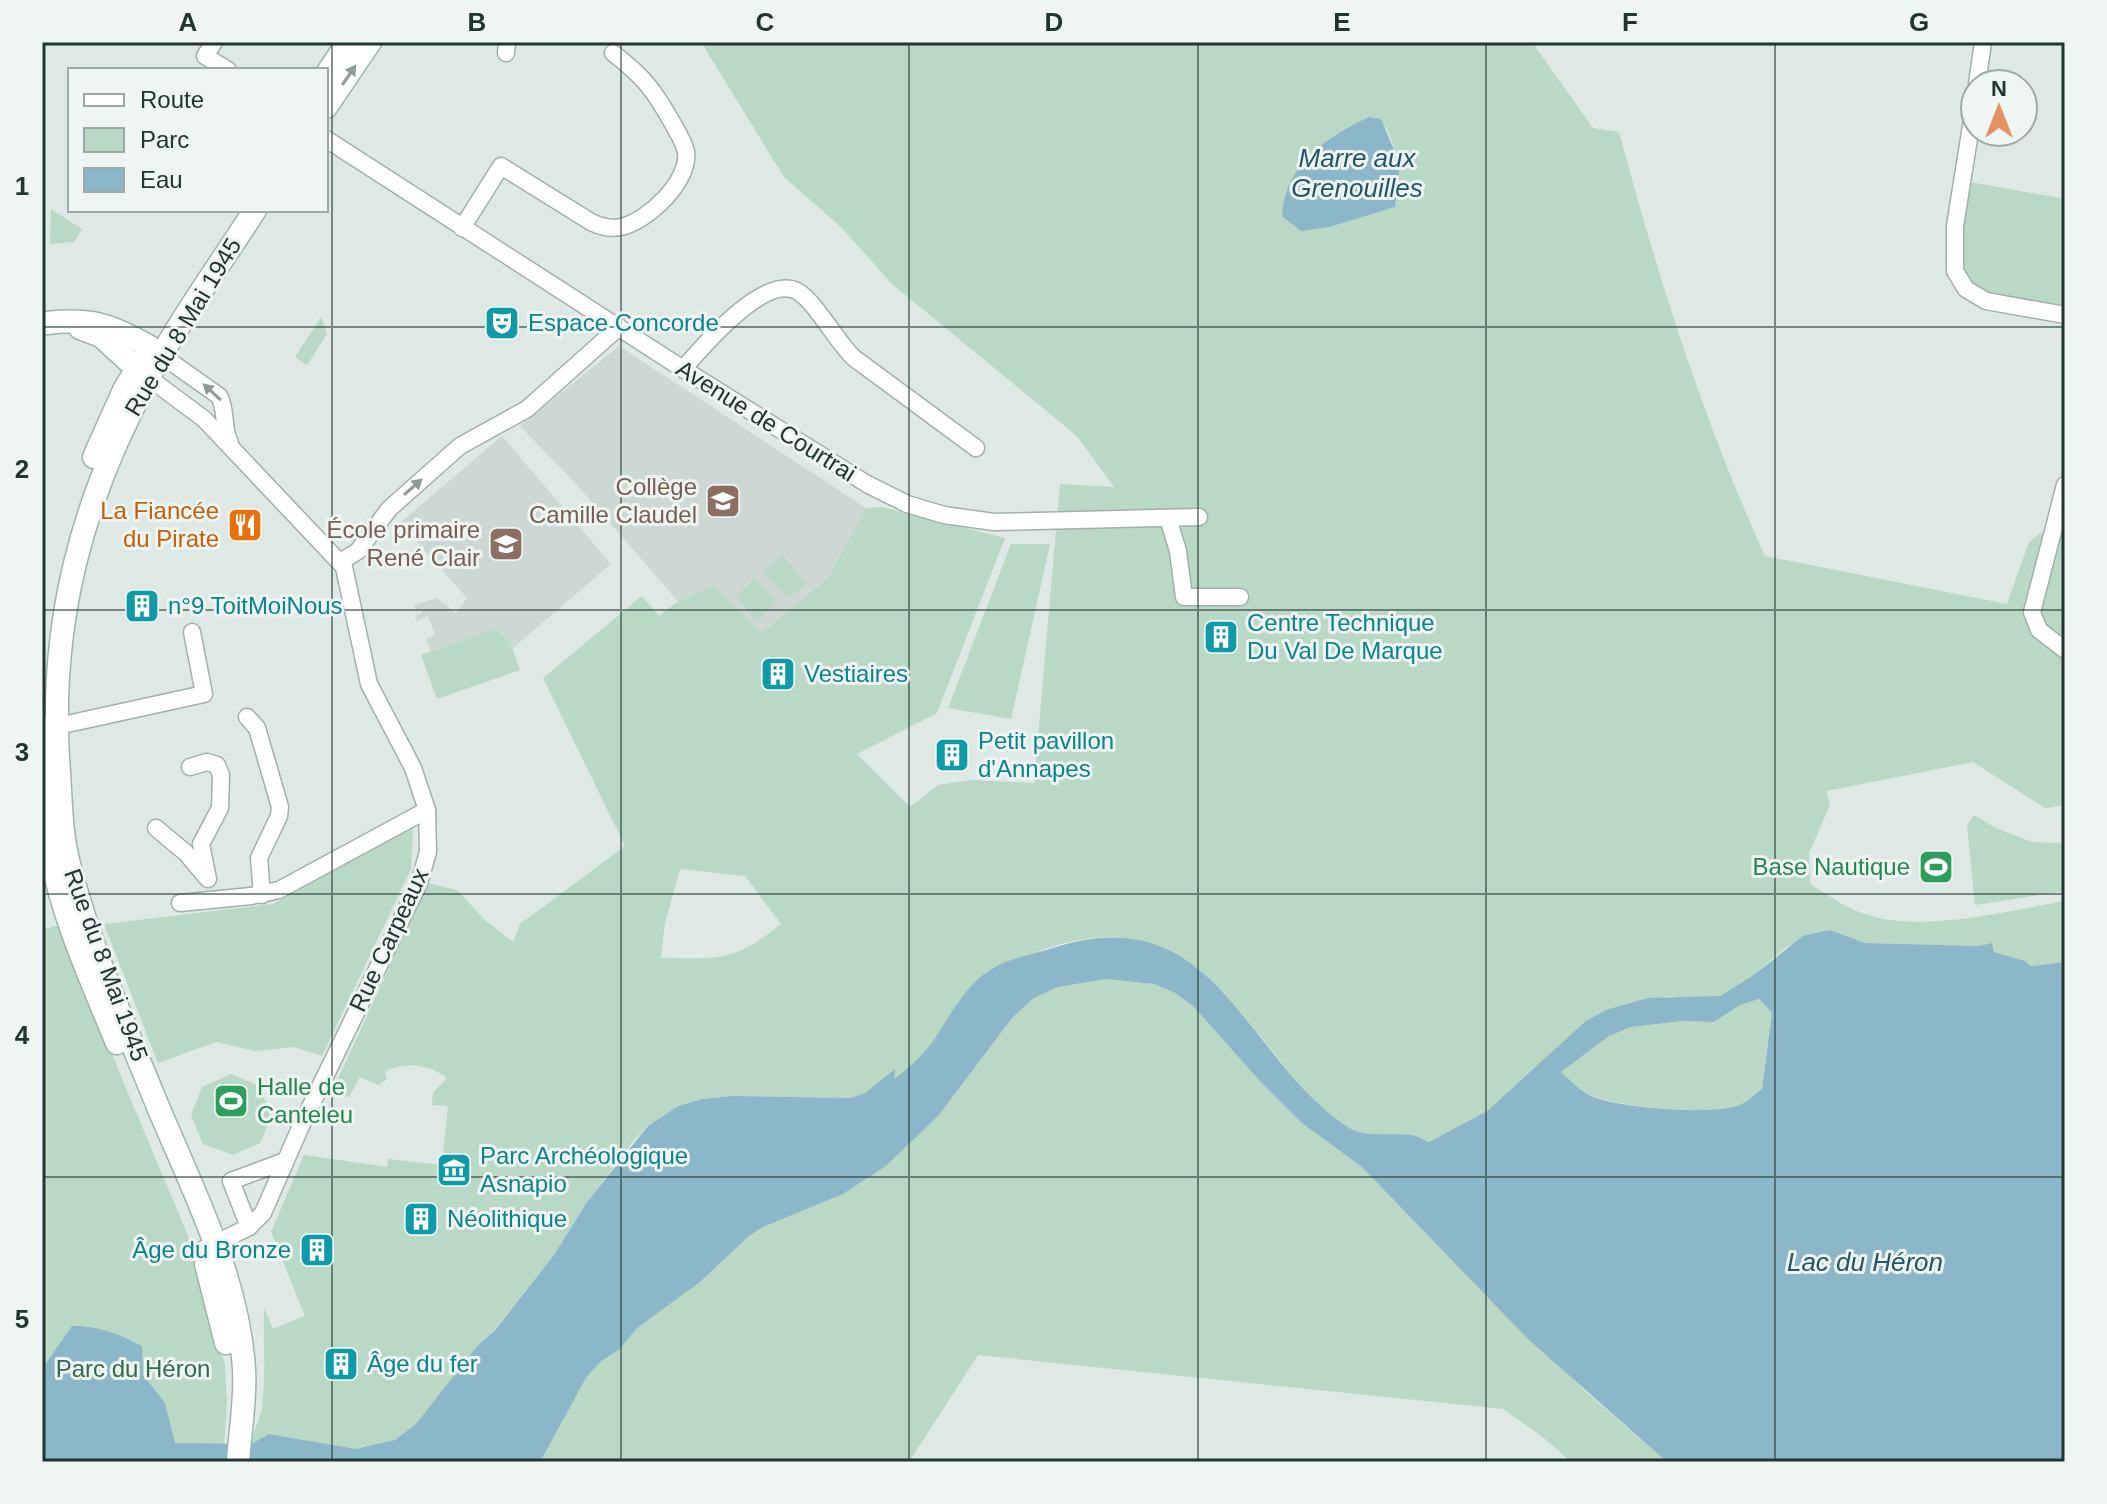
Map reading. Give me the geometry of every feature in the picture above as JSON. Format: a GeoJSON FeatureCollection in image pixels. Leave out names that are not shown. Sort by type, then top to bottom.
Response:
{"type":"FeatureCollection","features":[{"type":"Feature","properties":{"kind":"main road"},"geometry":{"type":"LineString","coordinates":[[328,72],[348,42]]}},
{"type":"Feature","properties":{"kind":"main road"},"geometry":{"type":"LineString","coordinates":[[328,104],[370,42]]}},
{"type":"Feature","properties":{"kind":"main road","name":"Rue du 8 Mai 1945"},"geometry":{"type":"LineString","coordinates":[[228,1462],[244,1386],[243,1356],[230,1294],[208,1247],[92,939],[49,786],[46,723],[51,609],[69,530],[98,447],[238,212]]}},
{"type":"Feature","properties":{"kind":"main road","name":"Rue du 8 Mai 1945"},"geometry":{"type":"LineString","coordinates":[[156,351],[254,212]]}},
{"type":"Feature","properties":{"kind":"main road"},"geometry":{"type":"LineString","coordinates":[[44,322],[73,320],[105,324],[156,351]]}},
{"type":"Feature","properties":{"kind":"main road"},"geometry":{"type":"LineString","coordinates":[[44,322],[95,333],[142,373]]}},
{"type":"Feature","properties":{"kind":"main road","name":"Rue du 8 Mai 1945"},"geometry":{"type":"LineString","coordinates":[[236,1430],[238,1462]]}},
{"type":"Feature","properties":{"kind":"street"},"geometry":{"type":"LineString","coordinates":[[214,42],[205,56],[225,68]]}},
{"type":"Feature","properties":{"kind":"street"},"geometry":{"type":"LineString","coordinates":[[1979,68],[1983,42]]}},
{"type":"Feature","properties":{"kind":"street"},"geometry":{"type":"LineString","coordinates":[[462,228],[501,166],[591,222],[607,228],[625,226],[637,220],[672,190],[685,172],[684,145],[649,84],[613,53]]}},
{"type":"Feature","properties":{"kind":"street","name":"Avenue de Courtrai"},"geometry":{"type":"LineString","coordinates":[[328,140],[867,484],[925,510],[994,522],[1199,517]]}},
{"type":"Feature","properties":{"kind":"street"},"geometry":{"type":"LineString","coordinates":[[1967,148],[1955,226],[1953,258],[1957,277],[1966,289],[1986,301],[2065,315]]}},
{"type":"Feature","properties":{"kind":"street"},"geometry":{"type":"LineString","coordinates":[[683,369],[754,300],[768,290],[789,289],[804,297],[854,358],[976,448]]}},
{"type":"Feature","properties":{"kind":"street"},"geometry":{"type":"LineString","coordinates":[[142,373],[204,419],[340,562],[358,551],[389,509],[460,446],[527,409],[619,327]]}},
{"type":"Feature","properties":{"kind":"street"},"geometry":{"type":"LineString","coordinates":[[156,351],[219,396],[223,406],[223,425],[232,448]]}},
{"type":"Feature","properties":{"kind":"street"},"geometry":{"type":"LineString","coordinates":[[2065,485],[2032,612],[2039,630],[2065,650]]}},
{"type":"Feature","properties":{"kind":"street"},"geometry":{"type":"LineString","coordinates":[[1168,518],[1178,551],[1184,597],[1240,597]]}},
{"type":"Feature","properties":{"kind":"street","name":"Rue Carpeaux"},"geometry":{"type":"LineString","coordinates":[[249,1227],[263,1213],[419,883],[428,852],[427,810],[413,768],[369,684],[346,572],[340,562]]}},
{"type":"Feature","properties":{"kind":"street"},"geometry":{"type":"LineString","coordinates":[[46,723],[204,694],[192,632]]}},
{"type":"Feature","properties":{"kind":"street"},"geometry":{"type":"LineString","coordinates":[[247,717],[257,728],[280,807],[279,816],[259,858],[262,895]]}},
{"type":"Feature","properties":{"kind":"street"},"geometry":{"type":"LineString","coordinates":[[190,767],[204,762],[214,763],[221,775],[219,811],[201,844],[214,900]]}},
{"type":"Feature","properties":{"kind":"street"},"geometry":{"type":"LineString","coordinates":[[180,903],[262,895],[279,890],[427,810]]}},
{"type":"Feature","properties":{"kind":"street"},"geometry":{"type":"LineString","coordinates":[[156,828],[186,853],[208,879]]}},
{"type":"Feature","properties":{"kind":"street"},"geometry":{"type":"LineString","coordinates":[[208,1247],[249,1227],[231,1181],[285,1161]]}},
{"type":"Feature","properties":{"kind":"shaded area","name":"Collège Camille Claudel"},"geometry":{"type":"Polygon","coordinates":[[[619,346],[866,508],[828,578],[730,661],[576,484],[520,426],[619,346]]]}},
{"type":"Feature","properties":{"kind":"shaded area","name":"École primaire René Clair"},"geometry":{"type":"Polygon","coordinates":[[[502,436],[611,564],[512,649],[510,642],[496,628],[431,651],[426,639],[435,635],[428,616],[417,621],[415,616],[422,613],[414,605],[437,598],[456,613],[467,598],[400,523],[502,436]]]}},
{"type":"Feature","properties":{"kind":"green space"},"geometry":{"type":"Polygon","coordinates":[[[701,42],[1532,42],[1593,128],[1619,132],[1683,347],[1722,453],[1765,556],[2007,604],[2029,542],[2041,533],[2049,564],[2065,511],[2065,805],[2045,808],[1973,762],[1826,791],[1830,805],[1809,853],[1810,884],[1847,907],[1876,917],[1929,922],[1957,920],[2065,901],[2065,962],[2031,966],[2025,961],[1994,952],[1992,943],[1978,946],[1865,943],[1830,930],[1786,947],[1755,974],[1720,996],[1700,999],[1668,996],[1535,1067],[1487,1111],[1429,1142],[1361,1132],[1332,1117],[1304,1089],[1218,988],[1195,967],[1169,951],[1141,941],[1110,937],[1074,941],[987,971],[912,1066],[894,1080],[894,1070],[865,1093],[851,1098],[732,1096],[702,1099],[678,1106],[648,1126],[587,1202],[554,1255],[494,1330],[477,1346],[416,1424],[395,1440],[356,1449],[269,1434],[251,1444],[262,1408],[264,1308],[273,1329],[305,1316],[271,1232],[304,1155],[387,1167],[388,1159],[442,1165],[448,1106],[432,1105],[433,1093],[447,1078],[425,1067],[400,1066],[385,1072],[387,1079],[378,1085],[360,1077],[349,1097],[331,1094],[428,883],[457,890],[485,920],[513,942],[520,924],[625,846],[543,678],[642,596],[659,616],[676,603],[714,586],[762,633],[828,578],[866,508],[881,507],[1005,538],[937,713],[857,754],[910,807],[938,785],[971,780],[1034,783],[1060,484],[1114,487],[1077,436],[892,284],[841,227],[784,177],[701,42]],[[1367,117],[1314,150],[1344,221],[1395,207],[1400,164],[1387,129],[1367,117]],[[680,869],[665,923],[661,958],[725,956],[751,945],[781,924],[745,876],[680,869]]]}},
{"type":"Feature","properties":{"kind":"green space"},"geometry":{"type":"Polygon","coordinates":[[[1970,182],[2065,199],[2065,307],[2002,300],[1984,292],[1972,281],[1962,252],[1970,182]]]}},
{"type":"Feature","properties":{"kind":"green space"},"geometry":{"type":"Polygon","coordinates":[[[51,209],[82,229],[74,242],[50,244],[51,209]]]}},
{"type":"Feature","properties":{"kind":"green space"},"geometry":{"type":"Polygon","coordinates":[[[321,317],[327,334],[307,365],[295,357],[321,317]]]}},
{"type":"Feature","properties":{"kind":"green space"},"geometry":{"type":"Polygon","coordinates":[[[1011,544],[1050,544],[1011,719],[948,708],[1011,544]]]}},
{"type":"Feature","properties":{"kind":"green space"},"geometry":{"type":"Polygon","coordinates":[[[783,555],[806,584],[788,598],[763,572],[783,555]]]}},
{"type":"Feature","properties":{"kind":"green space"},"geometry":{"type":"Polygon","coordinates":[[[755,579],[777,603],[757,620],[735,596],[755,579]]]}},
{"type":"Feature","properties":{"kind":"green space"},"geometry":{"type":"Polygon","coordinates":[[[496,628],[510,642],[520,670],[437,699],[421,655],[496,628]]]}},
{"type":"Feature","properties":{"kind":"green space"},"geometry":{"type":"Polygon","coordinates":[[[1974,815],[1998,829],[2032,842],[2065,843],[2065,891],[1975,905],[1967,825],[1974,815]]]}},
{"type":"Feature","properties":{"kind":"green space"},"geometry":{"type":"Polygon","coordinates":[[[413,828],[411,869],[322,1056],[294,1047],[255,1051],[216,1042],[158,1063],[104,924],[273,904],[413,828]]]}},
{"type":"Feature","properties":{"kind":"green space","name":"Parc du Héron"},"geometry":{"type":"Polygon","coordinates":[[[62,926],[194,1250],[225,1365],[227,1403],[223,1462],[42,1462],[42,930],[62,926]]]}},
{"type":"Feature","properties":{"kind":"green space"},"geometry":{"type":"Polygon","coordinates":[[[1106,979],[1154,984],[1175,993],[1193,1006],[1303,1124],[1362,1167],[1586,1392],[1667,1462],[1571,1462],[1503,1409],[978,1355],[909,1462],[540,1462],[586,1378],[600,1362],[620,1349],[636,1329],[700,1282],[761,1228],[843,1194],[886,1166],[939,1115],[1012,1018],[1034,998],[1058,987],[1106,979]]]}},
{"type":"Feature","properties":{"kind":"green space"},"geometry":{"type":"Polygon","coordinates":[[[1759,999],[1772,1013],[1762,1089],[1737,1106],[1687,1110],[1609,1101],[1586,1093],[1561,1072],[1609,1036],[1631,1027],[1682,1021],[1714,1022],[1740,1005],[1759,999]]]}},
{"type":"Feature","properties":{"kind":"green space","name":"Halle de Canteleu"},"geometry":{"type":"Polygon","coordinates":[[[231,1074],[259,1086],[272,1115],[260,1143],[233,1155],[203,1144],[191,1115],[202,1087],[231,1074]]]}},
{"type":"Feature","properties":{"kind":"water","name":"Marre aux Grenouilles"},"geometry":{"type":"Polygon","coordinates":[[[1368,117],[1381,119],[1400,164],[1395,207],[1329,227],[1301,231],[1282,216],[1285,198],[1299,168],[1323,144],[1368,117]]]}},
{"type":"Feature","properties":{"kind":"water","name":"Lac du Héron"},"geometry":{"type":"Polygon","coordinates":[[[1830,930],[1865,943],[1978,946],[1992,943],[1994,952],[2025,961],[2031,966],[2065,962],[2065,1462],[1667,1462],[1529,1340],[1362,1167],[1303,1124],[1193,1006],[1175,993],[1154,984],[1106,979],[1058,987],[1034,998],[1012,1018],[939,1115],[886,1166],[843,1194],[761,1228],[700,1282],[636,1329],[620,1349],[600,1362],[586,1378],[540,1462],[42,1462],[42,1369],[72,1326],[91,1327],[142,1346],[143,1375],[165,1403],[175,1443],[251,1444],[269,1434],[356,1449],[395,1440],[416,1424],[477,1346],[495,1330],[554,1255],[587,1202],[648,1126],[678,1106],[702,1099],[732,1096],[851,1098],[865,1093],[895,1069],[894,1079],[920,1057],[965,993],[981,976],[1020,957],[1108,938],[1152,943],[1189,962],[1221,990],[1310,1096],[1346,1126],[1370,1134],[1412,1135],[1429,1142],[1487,1111],[1586,1021],[1606,1010],[1648,998],[1720,996],[1755,974],[1803,936],[1830,930]],[[1759,999],[1740,1005],[1714,1022],[1682,1021],[1631,1027],[1609,1036],[1561,1072],[1586,1093],[1609,1102],[1687,1110],[1737,1106],[1762,1089],[1772,1013],[1759,999]]]}},
{"type":"Feature","properties":{"kind":"place","name":"Espace Concorde"},"geometry":{"type":"Point","coordinates":[502,323]}},
{"type":"Feature","properties":{"kind":"place","name":"Collège Camille Claudel"},"geometry":{"type":"Point","coordinates":[723,501]}},
{"type":"Feature","properties":{"kind":"place","name":"La Fiancée du Pirate"},"geometry":{"type":"Point","coordinates":[245,525]}},
{"type":"Feature","properties":{"kind":"place","name":"École primaire René Clair"},"geometry":{"type":"Point","coordinates":[506,544]}},
{"type":"Feature","properties":{"kind":"place","name":"n°9 ToitMoiNous"},"geometry":{"type":"Point","coordinates":[142,606]}},
{"type":"Feature","properties":{"kind":"place","name":"Centre Technique Du Val De Marque"},"geometry":{"type":"Point","coordinates":[1221,637]}},
{"type":"Feature","properties":{"kind":"place","name":"Vestiaires"},"geometry":{"type":"Point","coordinates":[778,674]}},
{"type":"Feature","properties":{"kind":"place","name":"Petit pavillon d'Annapes"},"geometry":{"type":"Point","coordinates":[952,755]}},
{"type":"Feature","properties":{"kind":"place","name":"Base Nautique"},"geometry":{"type":"Point","coordinates":[1936,867]}},
{"type":"Feature","properties":{"kind":"place","name":"Halle de Canteleu"},"geometry":{"type":"Point","coordinates":[231,1101]}},
{"type":"Feature","properties":{"kind":"place","name":"Parc Archéologique Asnapio"},"geometry":{"type":"Point","coordinates":[454,1170]}},
{"type":"Feature","properties":{"kind":"place","name":"Néolithique"},"geometry":{"type":"Point","coordinates":[421,1219]}},
{"type":"Feature","properties":{"kind":"place","name":"Âge du Bronze"},"geometry":{"type":"Point","coordinates":[317,1250]}},
{"type":"Feature","properties":{"kind":"place","name":"Âge du fer"},"geometry":{"type":"Point","coordinates":[341,1364]}}]}
